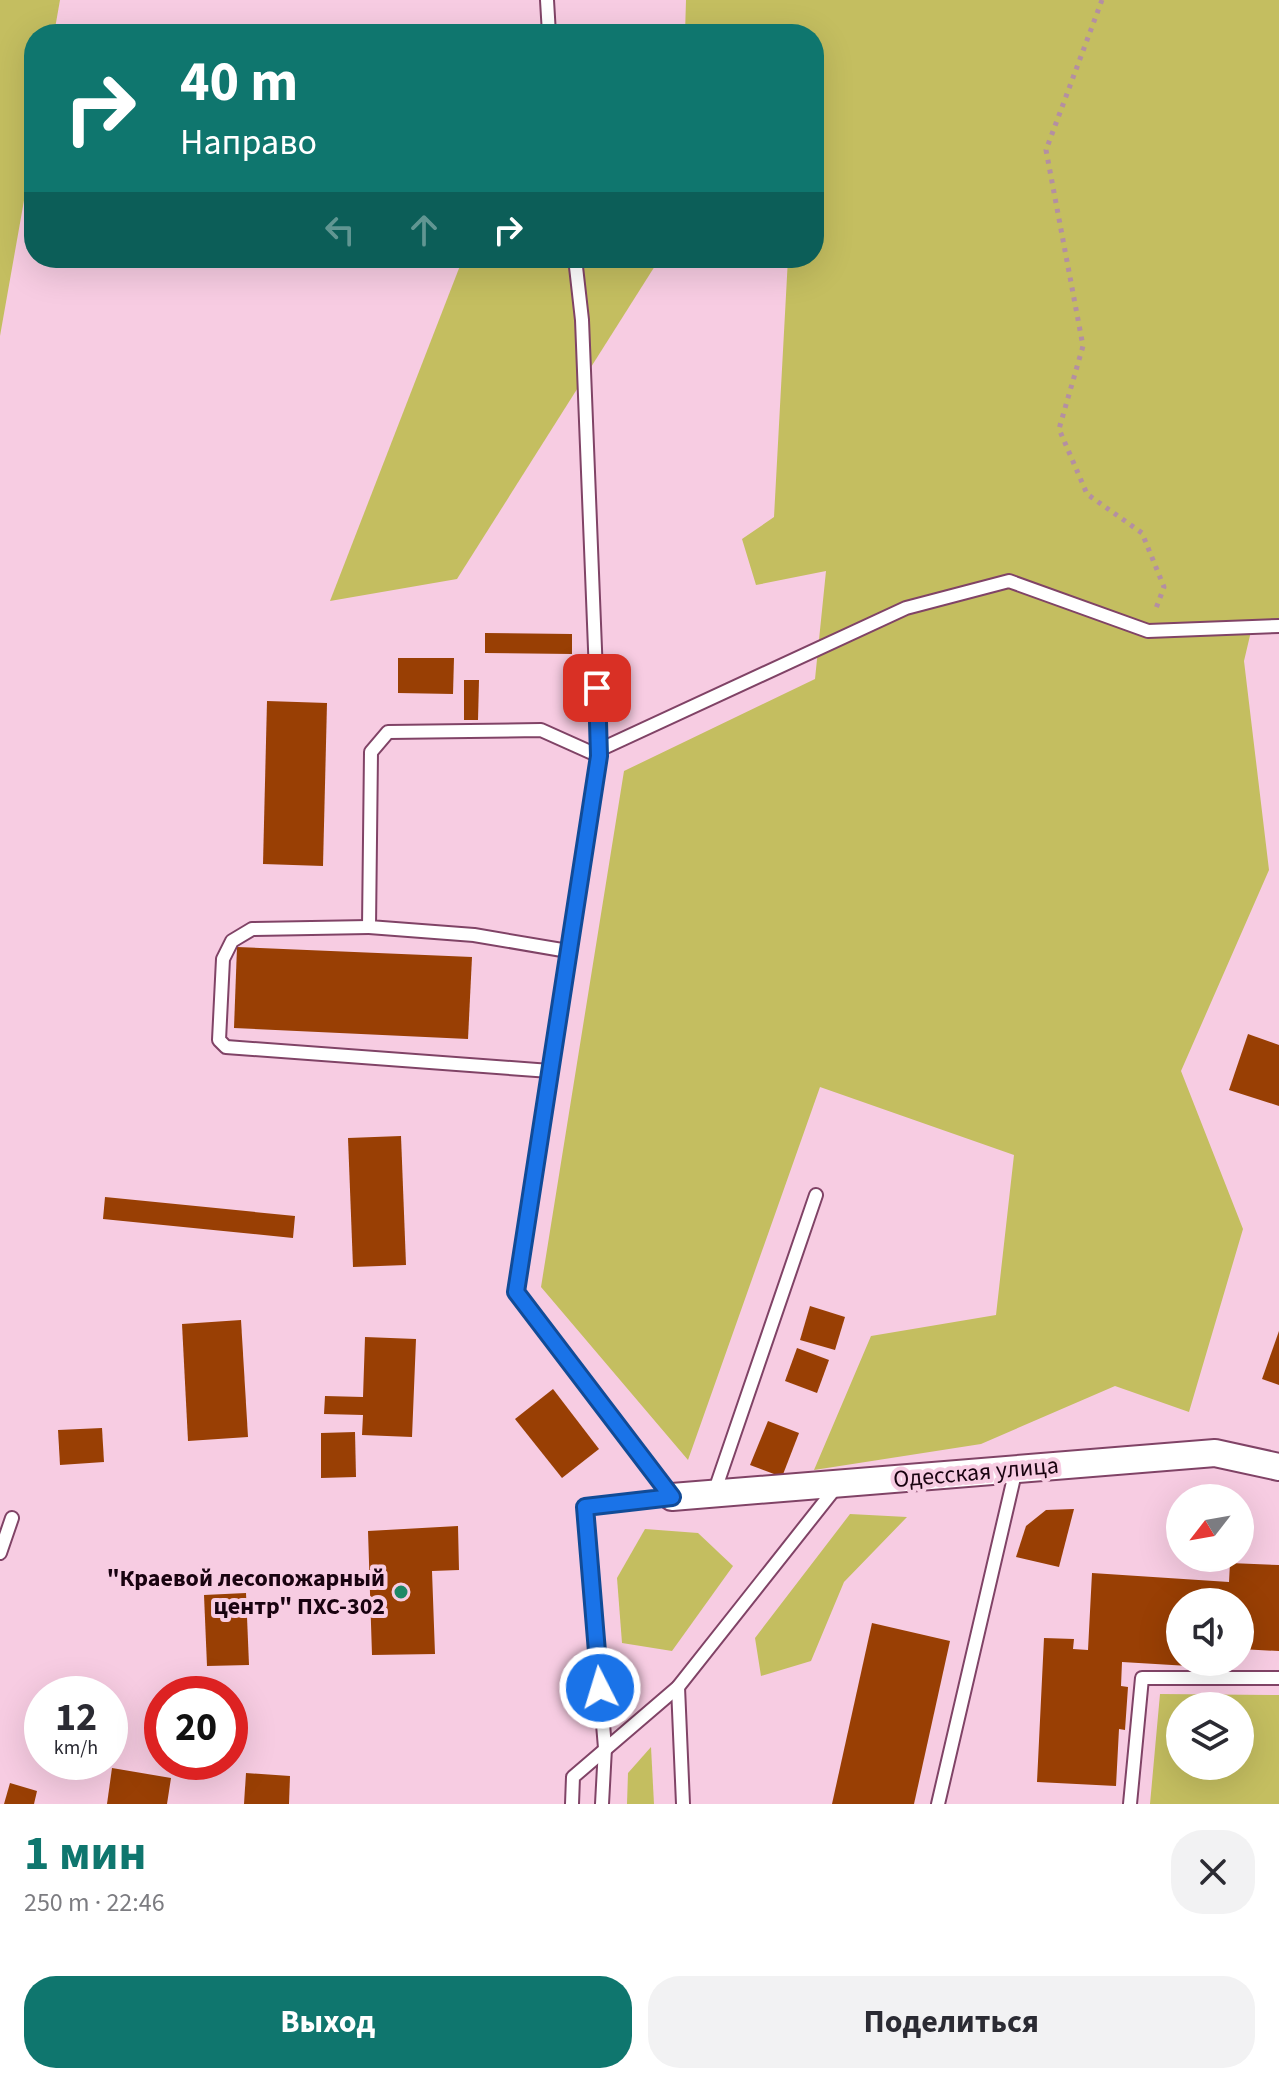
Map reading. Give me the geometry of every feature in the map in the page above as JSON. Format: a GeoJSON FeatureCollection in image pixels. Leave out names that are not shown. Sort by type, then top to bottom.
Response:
{"type":"FeatureCollection","features":[{"type":"Feature","properties":{"kind":"street","name":"Одесская улица"},"geometry":{"type":"LineString","coordinates":[[672,1497],[1215,1453],[1279,1467]]}},
{"type":"Feature","properties":{"kind":"lane"},"geometry":{"type":"LineString","coordinates":[[547,0],[548,24]]}},
{"type":"Feature","properties":{"kind":"lane"},"geometry":{"type":"LineString","coordinates":[[576,268],[582,320],[599,753],[516,1292],[672,1497]]}},
{"type":"Feature","properties":{"kind":"lane"},"geometry":{"type":"LineString","coordinates":[[369,927],[371,752],[388,732],[541,730],[599,753],[906,608],[1009,581],[1148,631],[1279,626]]}},
{"type":"Feature","properties":{"kind":"lane"},"geometry":{"type":"LineString","coordinates":[[550,1071],[226,1047],[219,1040],[223,959],[232,941],[252,929],[369,927],[474,935],[568,951]]}},
{"type":"Feature","properties":{"kind":"lane"},"geometry":{"type":"LineString","coordinates":[[714,1493],[816,1195]]}},
{"type":"Feature","properties":{"kind":"lane"},"geometry":{"type":"LineString","coordinates":[[938,1804],[1016,1469]]}},
{"type":"Feature","properties":{"kind":"lane"},"geometry":{"type":"LineString","coordinates":[[572,1804],[573,1777],[678,1687],[839,1483]]}},
{"type":"Feature","properties":{"kind":"lane"},"geometry":{"type":"LineString","coordinates":[[602,1804],[605,1748],[585,1507],[672,1497]]}},
{"type":"Feature","properties":{"kind":"lane"},"geometry":{"type":"LineString","coordinates":[[0,1553],[12,1518]]}},
{"type":"Feature","properties":{"kind":"lane"},"geometry":{"type":"LineString","coordinates":[[1130,1804],[1142,1678],[1279,1678]]}},
{"type":"Feature","properties":{"kind":"lane"},"geometry":{"type":"LineString","coordinates":[[678,1687],[683,1804]]}},
{"type":"Feature","properties":{"kind":"path"},"geometry":{"type":"LineString","coordinates":[[1102,0],[1046,150],[1083,346],[1059,429],[1087,494],[1142,533],[1164,587],[1148,631]]}},
{"type":"Feature","properties":{"kind":"shaded area"},"geometry":{"type":"Polygon","coordinates":[[[0,0],[60,0],[56,24],[24,24],[24,200],[0,336],[0,0]]]}},
{"type":"Feature","properties":{"kind":"shaded area"},"geometry":{"type":"Polygon","coordinates":[[[686,0],[1279,0],[1279,626],[1252,627],[1244,661],[1269,870],[1181,1071],[1243,1229],[1189,1412],[1115,1386],[981,1444],[814,1470],[871,1336],[996,1315],[1014,1155],[820,1087],[688,1460],[541,1287],[624,771],[815,679],[826,571],[756,585],[742,539],[774,517],[787,268],[824,268],[824,24],[685,24],[686,0]]]}},
{"type":"Feature","properties":{"kind":"shaded area"},"geometry":{"type":"Polygon","coordinates":[[[459,268],[654,268],[457,579],[330,601],[459,268]]]}},
{"type":"Feature","properties":{"kind":"shaded area"},"geometry":{"type":"Polygon","coordinates":[[[850,1514],[907,1517],[844,1582],[811,1661],[761,1676],[755,1638],[850,1514]]]}},
{"type":"Feature","properties":{"kind":"shaded area"},"geometry":{"type":"Polygon","coordinates":[[[645,1529],[698,1533],[733,1566],[672,1651],[622,1643],[617,1578],[645,1529]]]}},
{"type":"Feature","properties":{"kind":"shaded area"},"geometry":{"type":"Polygon","coordinates":[[[1160,1694],[1166,1694],[1166,1780],[1254,1780],[1254,1695],[1279,1695],[1279,1804],[1150,1804],[1160,1694]]]}},
{"type":"Feature","properties":{"kind":"shaded area"},"geometry":{"type":"Polygon","coordinates":[[[651,1747],[654,1804],[627,1804],[628,1773],[651,1747]]]}},
{"type":"Feature","properties":{"kind":"building"},"geometry":{"type":"Polygon","coordinates":[[[485,633],[572,634],[572,654],[485,653],[485,633]]]}},
{"type":"Feature","properties":{"kind":"building"},"geometry":{"type":"Polygon","coordinates":[[[398,658],[454,658],[453,694],[398,693],[398,658]]]}},
{"type":"Feature","properties":{"kind":"building"},"geometry":{"type":"Polygon","coordinates":[[[464,680],[479,680],[478,720],[464,720],[464,680]]]}},
{"type":"Feature","properties":{"kind":"building"},"geometry":{"type":"Polygon","coordinates":[[[267,701],[327,703],[323,866],[263,864],[267,701]]]}},
{"type":"Feature","properties":{"kind":"building"},"geometry":{"type":"Polygon","coordinates":[[[237,947],[472,957],[468,1039],[234,1028],[237,947]]]}},
{"type":"Feature","properties":{"kind":"building"},"geometry":{"type":"Polygon","coordinates":[[[1248,1034],[1279,1045],[1279,1106],[1229,1090],[1248,1034]]]}},
{"type":"Feature","properties":{"kind":"building"},"geometry":{"type":"Polygon","coordinates":[[[401,1136],[406,1265],[353,1267],[348,1138],[401,1136]]]}},
{"type":"Feature","properties":{"kind":"building"},"geometry":{"type":"Polygon","coordinates":[[[105,1197],[295,1216],[293,1238],[103,1219],[105,1197]]]}},
{"type":"Feature","properties":{"kind":"building"},"geometry":{"type":"Polygon","coordinates":[[[810,1306],[845,1317],[835,1350],[800,1340],[810,1306]]]}},
{"type":"Feature","properties":{"kind":"building"},"geometry":{"type":"Polygon","coordinates":[[[241,1320],[248,1437],[188,1441],[182,1324],[241,1320]]]}},
{"type":"Feature","properties":{"kind":"building"},"geometry":{"type":"Polygon","coordinates":[[[1279,1331],[1279,1385],[1262,1379],[1279,1331]]]}},
{"type":"Feature","properties":{"kind":"building"},"geometry":{"type":"Polygon","coordinates":[[[365,1337],[416,1339],[412,1437],[362,1435],[363,1415],[324,1414],[325,1396],[363,1397],[365,1337]]]}},
{"type":"Feature","properties":{"kind":"building"},"geometry":{"type":"Polygon","coordinates":[[[797,1348],[829,1360],[817,1393],[785,1381],[797,1348]]]}},
{"type":"Feature","properties":{"kind":"building"},"geometry":{"type":"Polygon","coordinates":[[[553,1389],[599,1449],[562,1478],[515,1419],[553,1389]]]}},
{"type":"Feature","properties":{"kind":"building"},"geometry":{"type":"Polygon","coordinates":[[[768,1421],[799,1433],[782,1477],[750,1465],[768,1421]]]}},
{"type":"Feature","properties":{"kind":"building"},"geometry":{"type":"Polygon","coordinates":[[[102,1428],[104,1462],[60,1465],[58,1430],[102,1428]]]}},
{"type":"Feature","properties":{"kind":"building"},"geometry":{"type":"Polygon","coordinates":[[[355,1432],[356,1477],[321,1478],[321,1433],[355,1432]]]}},
{"type":"Feature","properties":{"kind":"building"},"geometry":{"type":"Polygon","coordinates":[[[1074,1509],[1059,1567],[1016,1557],[1026,1526],[1046,1510],[1074,1509]]]}},
{"type":"Feature","properties":{"kind":"building","name":"\"Краевой лесопожарный центр\" ПХС-302"},"geometry":{"type":"Polygon","coordinates":[[[458,1526],[459,1570],[432,1571],[435,1654],[372,1655],[368,1531],[458,1526]]]}},
{"type":"Feature","properties":{"kind":"building"},"geometry":{"type":"Polygon","coordinates":[[[1254,1564],[1279,1565],[1279,1651],[1254,1650],[1254,1588],[1166,1588],[1166,1665],[1122,1662],[1121,1686],[1128,1687],[1125,1730],[1119,1729],[1116,1786],[1037,1782],[1044,1638],[1074,1639],[1073,1649],[1088,1650],[1092,1573],[1229,1582],[1230,1572],[1254,1572],[1254,1564]]]}},
{"type":"Feature","properties":{"kind":"building"},"geometry":{"type":"Polygon","coordinates":[[[246,1593],[249,1665],[207,1666],[204,1595],[246,1593]]]}},
{"type":"Feature","properties":{"kind":"building"},"geometry":{"type":"Polygon","coordinates":[[[872,1623],[950,1641],[914,1804],[832,1804],[872,1623]]]}},
{"type":"Feature","properties":{"kind":"building"},"geometry":{"type":"Polygon","coordinates":[[[128,1771],[144,1773],[144,1780],[171,1780],[167,1804],[107,1804],[110,1780],[128,1780],[128,1771]]]}},
{"type":"Feature","properties":{"kind":"building"},"geometry":{"type":"Polygon","coordinates":[[[248,1773],[290,1776],[289,1804],[244,1804],[248,1773]]]}},
{"type":"Feature","properties":{"kind":"building"},"geometry":{"type":"Polygon","coordinates":[[[10,1783],[37,1791],[34,1804],[4,1804],[10,1783]]]}},
{"type":"Feature","properties":{"kind":"place","name":"\"Краевой лесопожарный центр\" ПХС-302"},"geometry":{"type":"Point","coordinates":[401,1592]}},
{"type":"Feature","properties":{"kind":"route"},"geometry":{"type":"LineString","coordinates":[[597,688],[599,756],[516,1292],[672,1497],[585,1507],[600,1688]]}}]}
